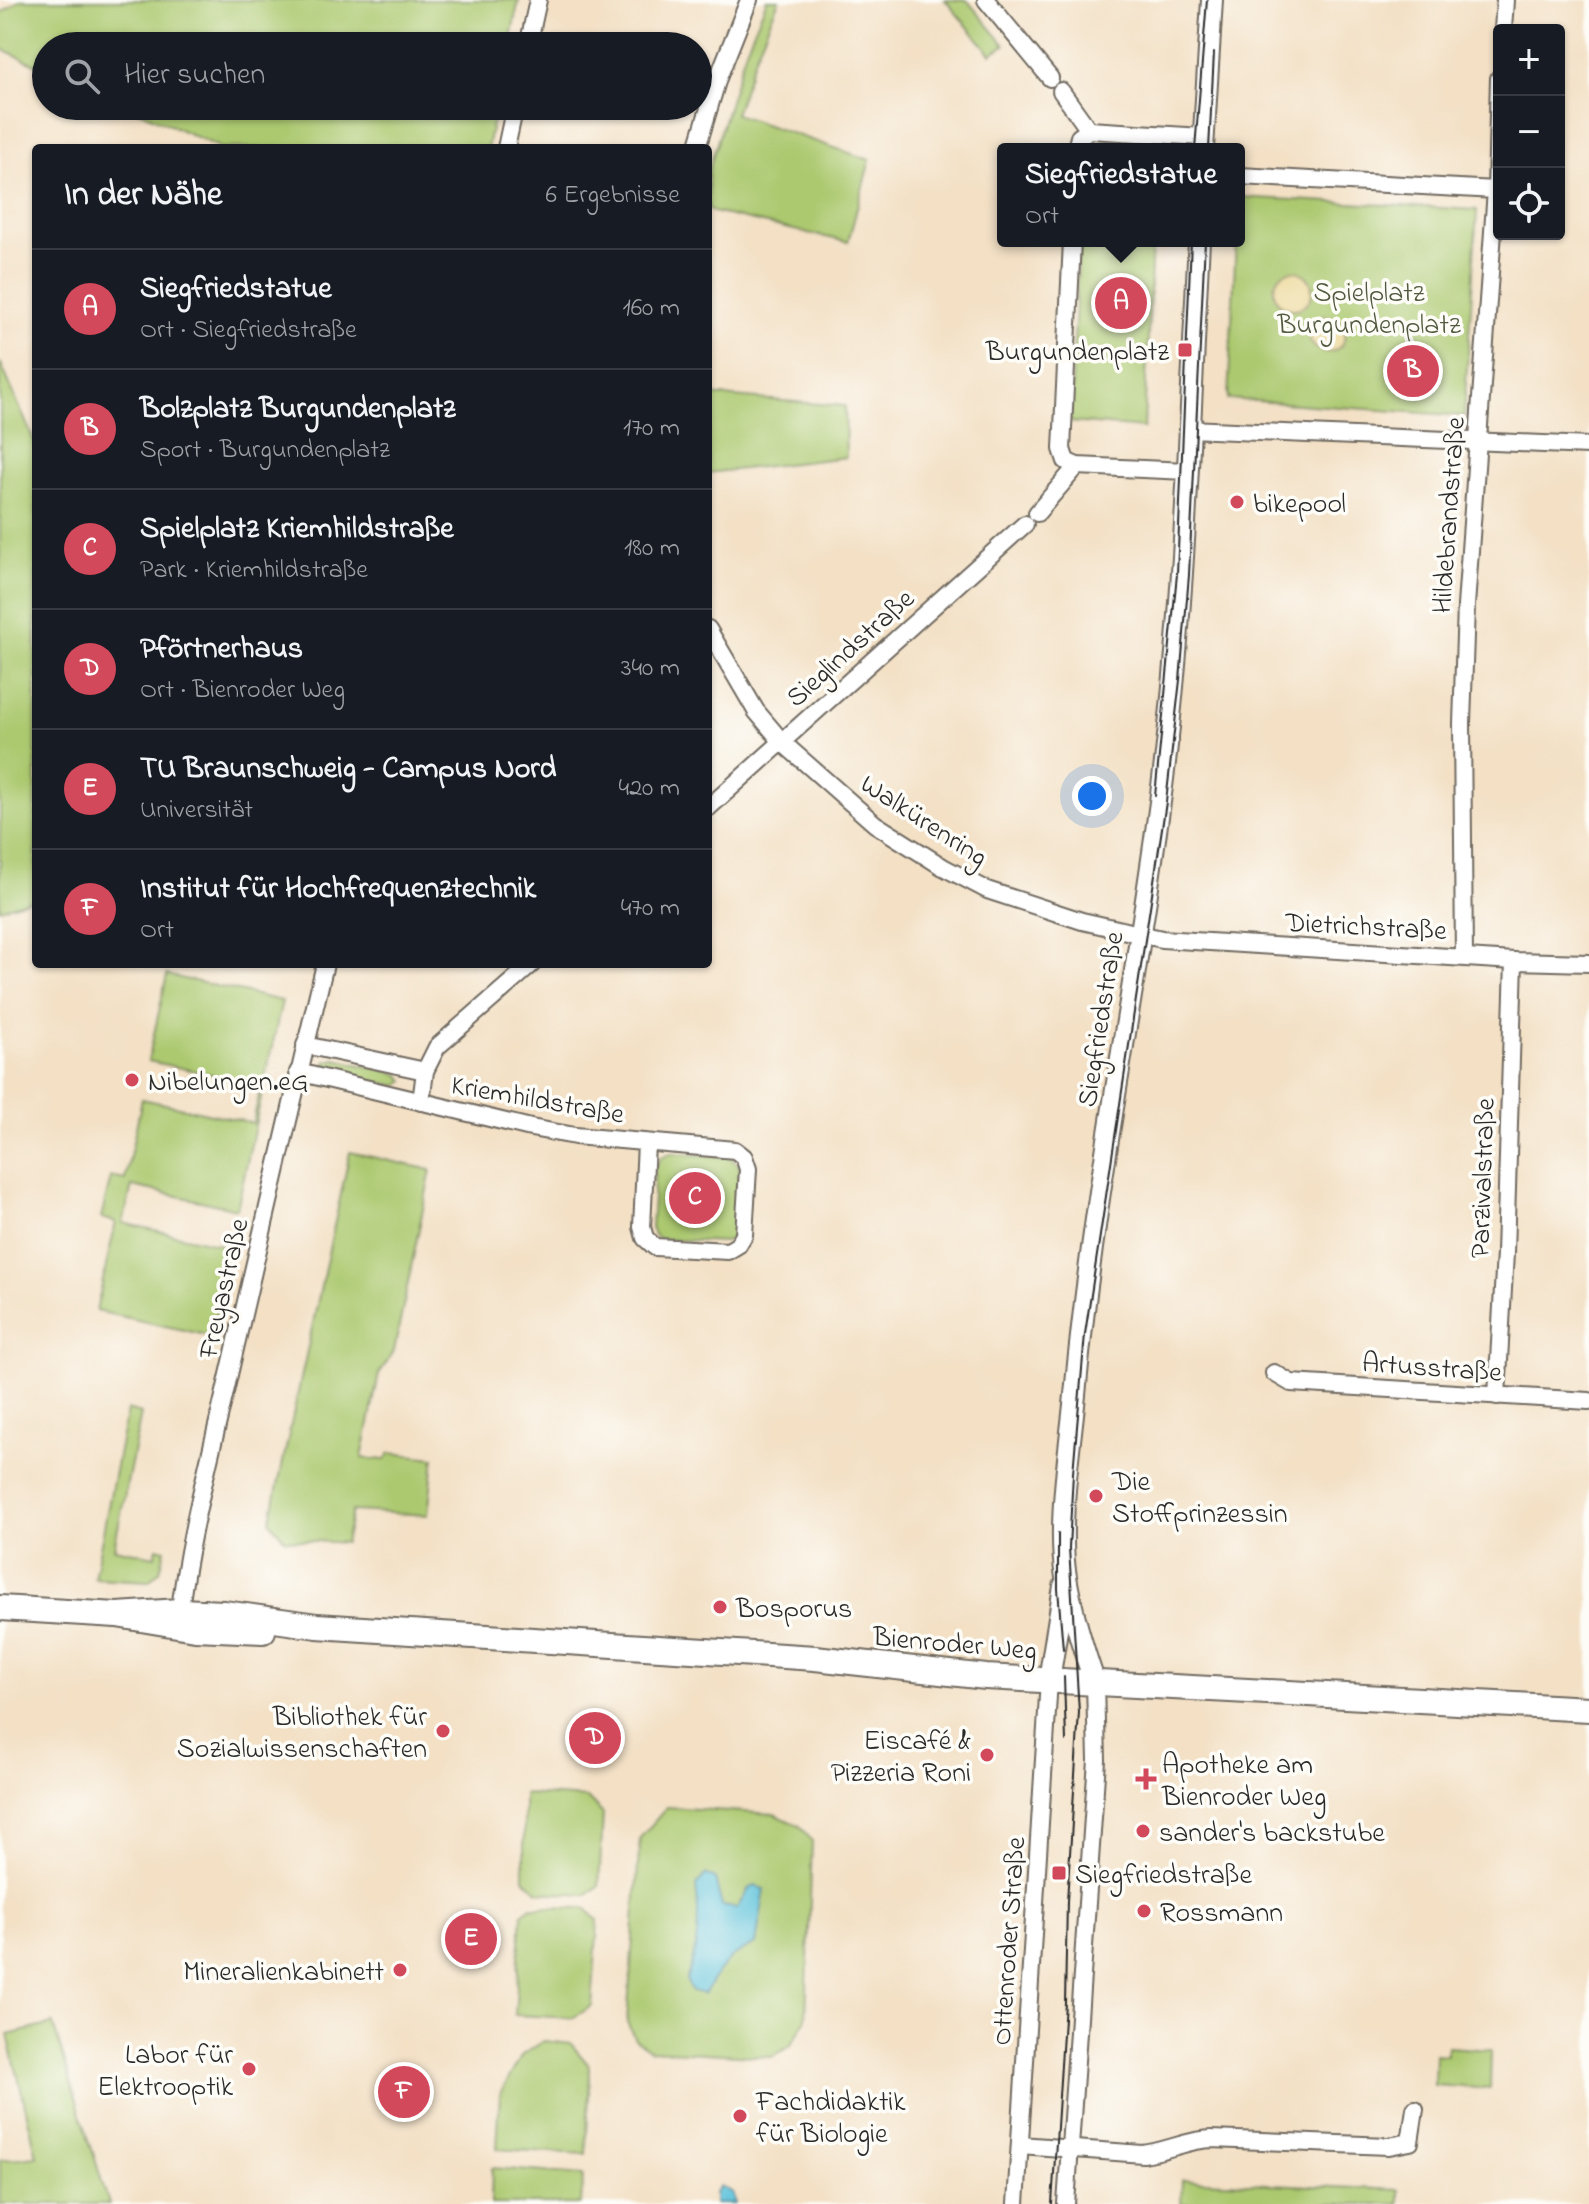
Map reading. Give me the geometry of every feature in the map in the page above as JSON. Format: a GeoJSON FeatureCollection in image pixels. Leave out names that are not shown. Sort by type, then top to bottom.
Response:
{"type":"FeatureCollection","features":[{"type":"Feature","properties":{"kind":"main road","name":"Bienroder Weg"},"geometry":{"type":"LineString","coordinates":[[0,1608],[179,1618],[224,1613],[317,1626],[815,1658],[931,1672],[1589,1709]]}},
{"type":"Feature","properties":{"kind":"street"},"geometry":{"type":"LineString","coordinates":[[531,32],[538,0]]}},
{"type":"Feature","properties":{"kind":"street"},"geometry":{"type":"LineString","coordinates":[[712,98],[749,0]]}},
{"type":"Feature","properties":{"kind":"street"},"geometry":{"type":"LineString","coordinates":[[986,0],[1089,130]]}},
{"type":"Feature","properties":{"kind":"street"},"geometry":{"type":"LineString","coordinates":[[1078,143],[1079,137],[1089,130],[1203,143],[1212,0]]}},
{"type":"Feature","properties":{"kind":"street"},"geometry":{"type":"LineString","coordinates":[[1503,24],[1505,0]]}},
{"type":"Feature","properties":{"kind":"street","name":"Hildebrandstraße"},"geometry":{"type":"LineString","coordinates":[[1497,168],[1499,96]]}},
{"type":"Feature","properties":{"kind":"street"},"geometry":{"type":"LineString","coordinates":[[507,144],[512,120]]}},
{"type":"Feature","properties":{"kind":"street"},"geometry":{"type":"LineString","coordinates":[[698,144],[705,120]]}},
{"type":"Feature","properties":{"kind":"street"},"geometry":{"type":"LineString","coordinates":[[1245,176],[1493,190]]}},
{"type":"Feature","properties":{"kind":"street","name":"Hildebrandstraße"},"geometry":{"type":"LineString","coordinates":[[1464,957],[1462,708],[1466,606],[1493,232]]}},
{"type":"Feature","properties":{"kind":"street"},"geometry":{"type":"LineString","coordinates":[[1072,247],[1062,449],[1066,461],[1077,466],[1187,471]]}},
{"type":"Feature","properties":{"kind":"street","name":"Siegfriedstraße"},"geometry":{"type":"LineString","coordinates":[[1095,1683],[1066,1576],[1067,1472],[1080,1334],[1160,801],[1183,574],[1199,247]]}},
{"type":"Feature","properties":{"kind":"street"},"geometry":{"type":"LineString","coordinates":[[1189,429],[1589,446]]}},
{"type":"Feature","properties":{"kind":"street","name":"Sieglindstraße"},"geometry":{"type":"LineString","coordinates":[[712,805],[1031,518],[1077,466]]}},
{"type":"Feature","properties":{"kind":"street","name":"Walkürenring"},"geometry":{"type":"LineString","coordinates":[[712,636],[756,711],[783,743],[875,824],[943,867],[987,890],[1036,908],[1141,935]]}},
{"type":"Feature","properties":{"kind":"street","name":"Dietrichstraße"},"geometry":{"type":"LineString","coordinates":[[1141,935],[1514,961],[1589,963]]}},
{"type":"Feature","properties":{"kind":"street","name":"Parzivalstraße"},"geometry":{"type":"LineString","coordinates":[[1497,1396],[1505,1253],[1514,961]]}},
{"type":"Feature","properties":{"kind":"street","name":"Freyastraße"},"geometry":{"type":"LineString","coordinates":[[179,1618],[217,1429],[324,968]]}},
{"type":"Feature","properties":{"kind":"street"},"geometry":{"type":"LineString","coordinates":[[425,1071],[437,1047],[527,968]]}},
{"type":"Feature","properties":{"kind":"street","name":"Kriemhildstraße"},"geometry":{"type":"LineString","coordinates":[[305,1045],[425,1071],[421,1102]]}},
{"type":"Feature","properties":{"kind":"street","name":"Kriemhildstraße"},"geometry":{"type":"LineString","coordinates":[[298,1072],[575,1136],[735,1150],[744,1157],[748,1169],[744,1235],[738,1245],[728,1251],[655,1247],[645,1238],[642,1227],[646,1143]]}},
{"type":"Feature","properties":{"kind":"street","name":"Artusstraße"},"geometry":{"type":"LineString","coordinates":[[1274,1373],[1291,1383],[1589,1401]]}},
{"type":"Feature","properties":{"kind":"street","name":"Siegfriedstraße"},"geometry":{"type":"LineString","coordinates":[[1049,1680],[1066,1576]]}},
{"type":"Feature","properties":{"kind":"street","name":"Ottenroder Straße"},"geometry":{"type":"LineString","coordinates":[[1016,2204],[1049,1680]]}},
{"type":"Feature","properties":{"kind":"street"},"geometry":{"type":"LineString","coordinates":[[1066,2204],[1097,1760],[1095,1683]]}},
{"type":"Feature","properties":{"kind":"street"},"geometry":{"type":"LineString","coordinates":[[1020,2145],[1143,2154],[1160,2152],[1192,2140],[1211,2139],[1378,2147],[1410,2142],[1415,2109]]}},
{"type":"Feature","properties":{"kind":"green space"},"geometry":{"type":"Polygon","coordinates":[[[20,0],[519,0],[512,32],[32,32],[32,63],[0,48],[0,14],[20,0]]]}},
{"type":"Feature","properties":{"kind":"green space"},"geometry":{"type":"Polygon","coordinates":[[[767,0],[779,0],[735,114],[870,160],[848,242],[712,211],[712,159],[746,49],[767,0]]]}},
{"type":"Feature","properties":{"kind":"green space"},"geometry":{"type":"Polygon","coordinates":[[[945,0],[967,0],[1005,45],[991,54],[945,0]]]}},
{"type":"Feature","properties":{"kind":"green space"},"geometry":{"type":"Polygon","coordinates":[[[159,120],[493,120],[488,144],[212,144],[159,120]]]}},
{"type":"Feature","properties":{"kind":"green space","name":"Spielplatz Burgundenplatz"},"geometry":{"type":"Polygon","coordinates":[[[1245,197],[1477,210],[1464,416],[1228,399],[1236,247],[1245,247],[1245,197]]]}},
{"type":"Feature","properties":{"kind":"green space"},"geometry":{"type":"Polygon","coordinates":[[[1079,247],[1152,247],[1144,428],[1070,422],[1079,247]]]}},
{"type":"Feature","properties":{"kind":"green space"},"geometry":{"type":"Polygon","coordinates":[[[0,362],[32,436],[32,899],[0,909],[0,362]]]}},
{"type":"Feature","properties":{"kind":"green space"},"geometry":{"type":"Polygon","coordinates":[[[712,395],[845,406],[846,457],[712,473],[712,395]]]}},
{"type":"Feature","properties":{"kind":"green space"},"geometry":{"type":"Polygon","coordinates":[[[167,975],[282,1001],[237,1209],[132,1186],[123,1223],[230,1247],[211,1336],[96,1311],[116,1222],[101,1218],[111,1177],[125,1180],[142,1099],[253,1123],[261,1085],[148,1061],[167,975]]]}},
{"type":"Feature","properties":{"kind":"green space"},"geometry":{"type":"Polygon","coordinates":[[[335,1059],[399,1074],[405,1081],[398,1086],[327,1071],[326,1062],[335,1059]]]}},
{"type":"Feature","properties":{"kind":"green space"},"geometry":{"type":"Polygon","coordinates":[[[350,1152],[431,1170],[394,1351],[379,1374],[362,1458],[385,1460],[390,1453],[434,1458],[428,1515],[352,1511],[345,1543],[285,1539],[270,1522],[350,1152]]]}},
{"type":"Feature","properties":{"kind":"green space"},"geometry":{"type":"Polygon","coordinates":[[[671,1153],[730,1157],[740,1167],[732,1238],[725,1242],[660,1239],[654,1235],[651,1228],[655,1167],[661,1157],[671,1153]]]}},
{"type":"Feature","properties":{"kind":"green space"},"geometry":{"type":"Polygon","coordinates":[[[127,1410],[141,1414],[114,1548],[155,1556],[157,1548],[165,1550],[160,1571],[149,1581],[94,1578],[127,1410]]]}},
{"type":"Feature","properties":{"kind":"green space"},"geometry":{"type":"Polygon","coordinates":[[[524,1794],[587,1798],[603,1814],[599,1886],[586,1895],[539,1892],[524,1879],[524,1794]]]}},
{"type":"Feature","properties":{"kind":"green space"},"geometry":{"type":"Polygon","coordinates":[[[667,1807],[774,1814],[800,1826],[812,1841],[806,2020],[791,2045],[773,2057],[651,2050],[635,2039],[627,2022],[640,1838],[667,1807]]]}},
{"type":"Feature","properties":{"kind":"green space"},"geometry":{"type":"Polygon","coordinates":[[[531,1907],[585,1908],[598,1920],[592,2006],[573,2018],[515,2015],[522,1914],[531,1907]]]}},
{"type":"Feature","properties":{"kind":"green space"},"geometry":{"type":"Polygon","coordinates":[[[53,2024],[109,2204],[0,2204],[0,2160],[37,2156],[8,2035],[53,2024]]]}},
{"type":"Feature","properties":{"kind":"green space"},"geometry":{"type":"Polygon","coordinates":[[[544,2041],[571,2044],[588,2064],[586,2154],[497,2149],[500,2094],[522,2055],[544,2041]]]}},
{"type":"Feature","properties":{"kind":"green space"},"geometry":{"type":"Polygon","coordinates":[[[1447,2047],[1491,2050],[1490,2089],[1434,2085],[1435,2054],[1447,2055],[1447,2047]]]}},
{"type":"Feature","properties":{"kind":"green space"},"geometry":{"type":"Polygon","coordinates":[[[492,2168],[583,2175],[581,2204],[491,2204],[492,2168]]]}},
{"type":"Feature","properties":{"kind":"green space"},"geometry":{"type":"Polygon","coordinates":[[[1182,2180],[1399,2190],[1399,2204],[1181,2204],[1182,2180]]]}},
{"type":"Feature","properties":{"kind":"sand"},"geometry":{"type":"Polygon","coordinates":[[[1293,271],[1306,277],[1312,290],[1306,303],[1293,309],[1280,303],[1274,290],[1280,277],[1293,271]]]}},
{"type":"Feature","properties":{"kind":"sand"},"geometry":{"type":"Polygon","coordinates":[[[1327,316],[1340,321],[1345,334],[1340,347],[1327,352],[1314,347],[1309,334],[1314,321],[1327,316]]]}},
{"type":"Feature","properties":{"kind":"water"},"geometry":{"type":"Polygon","coordinates":[[[706,1874],[715,1879],[722,1906],[737,1908],[749,1889],[755,1886],[765,1889],[756,1944],[734,1955],[704,1994],[692,1991],[686,1980],[694,1957],[697,1933],[696,1886],[706,1874]]]}},
{"type":"Feature","properties":{"kind":"water"},"geometry":{"type":"Polygon","coordinates":[[[720,2186],[732,2193],[735,2204],[715,2204],[715,2192],[720,2186]]]}},
{"type":"Feature","properties":{"kind":"tram line"},"geometry":{"type":"LineString","coordinates":[[1195,143],[1207,0]]}},
{"type":"Feature","properties":{"kind":"tram line"},"geometry":{"type":"LineString","coordinates":[[1209,143],[1214,53]]}},
{"type":"Feature","properties":{"kind":"tram line"},"geometry":{"type":"LineString","coordinates":[[1155,796],[1177,574],[1191,247]]}},
{"type":"Feature","properties":{"kind":"tram line"},"geometry":{"type":"LineString","coordinates":[[1052,2204],[1079,1712],[1069,1548],[1073,1473],[1085,1334],[1166,802],[1180,680],[1189,575],[1205,247]]}},
{"type":"Feature","properties":{"kind":"tram line"},"geometry":{"type":"LineString","coordinates":[[1058,1533],[1058,1589],[1063,1649]]}},
{"type":"Feature","properties":{"kind":"tram line"},"geometry":{"type":"LineString","coordinates":[[1064,1677],[1066,1741]]}},
{"type":"Feature","properties":{"kind":"place","name":"Siegfriedstatue"},"geometry":{"type":"Point","coordinates":[1121,303]}},
{"type":"Feature","properties":{"kind":"place","name":"Burgundenplatz"},"geometry":{"type":"Point","coordinates":[1185,350]}},
{"type":"Feature","properties":{"kind":"place","name":"Bolzplatz Burgundenplatz"},"geometry":{"type":"Point","coordinates":[1413,371]}},
{"type":"Feature","properties":{"kind":"place","name":"bikepool"},"geometry":{"type":"Point","coordinates":[1237,502]}},
{"type":"Feature","properties":{"kind":"place","name":"Nibelungen.eG"},"geometry":{"type":"Point","coordinates":[132,1080]}},
{"type":"Feature","properties":{"kind":"place","name":"Spielplatz Kriemhildstraße"},"geometry":{"type":"Point","coordinates":[695,1198]}},
{"type":"Feature","properties":{"kind":"place","name":"Die Stoffprinzessin"},"geometry":{"type":"Point","coordinates":[1096,1496]}},
{"type":"Feature","properties":{"kind":"place","name":"Bosporus"},"geometry":{"type":"Point","coordinates":[720,1607]}},
{"type":"Feature","properties":{"kind":"place","name":"Bibliothek für Sozialwissenschaften"},"geometry":{"type":"Point","coordinates":[443,1731]}},
{"type":"Feature","properties":{"kind":"place","name":"Pförtnerhaus"},"geometry":{"type":"Point","coordinates":[595,1738]}},
{"type":"Feature","properties":{"kind":"place","name":"Eiscafé & Pizzeria Roni"},"geometry":{"type":"Point","coordinates":[987,1755]}},
{"type":"Feature","properties":{"kind":"place","name":"Apotheke am Bienroder Weg"},"geometry":{"type":"Point","coordinates":[1146,1779]}},
{"type":"Feature","properties":{"kind":"place","name":"sander's backstube"},"geometry":{"type":"Point","coordinates":[1143,1831]}},
{"type":"Feature","properties":{"kind":"place","name":"Siegfriedstraße"},"geometry":{"type":"Point","coordinates":[1059,1873]}},
{"type":"Feature","properties":{"kind":"place","name":"Rossmann"},"geometry":{"type":"Point","coordinates":[1144,1911]}},
{"type":"Feature","properties":{"kind":"place","name":"TU Braunschweig - Campus Nord"},"geometry":{"type":"Point","coordinates":[471,1939]}},
{"type":"Feature","properties":{"kind":"place","name":"Mineralienkabinett"},"geometry":{"type":"Point","coordinates":[400,1970]}},
{"type":"Feature","properties":{"kind":"place","name":"Labor für Elektrooptik"},"geometry":{"type":"Point","coordinates":[249,2069]}},
{"type":"Feature","properties":{"kind":"place","name":"Institut für Hochfrequenztechnik"},"geometry":{"type":"Point","coordinates":[404,2092]}},
{"type":"Feature","properties":{"kind":"place","name":"Fachdidaktik für Biologie"},"geometry":{"type":"Point","coordinates":[740,2116]}}]}
